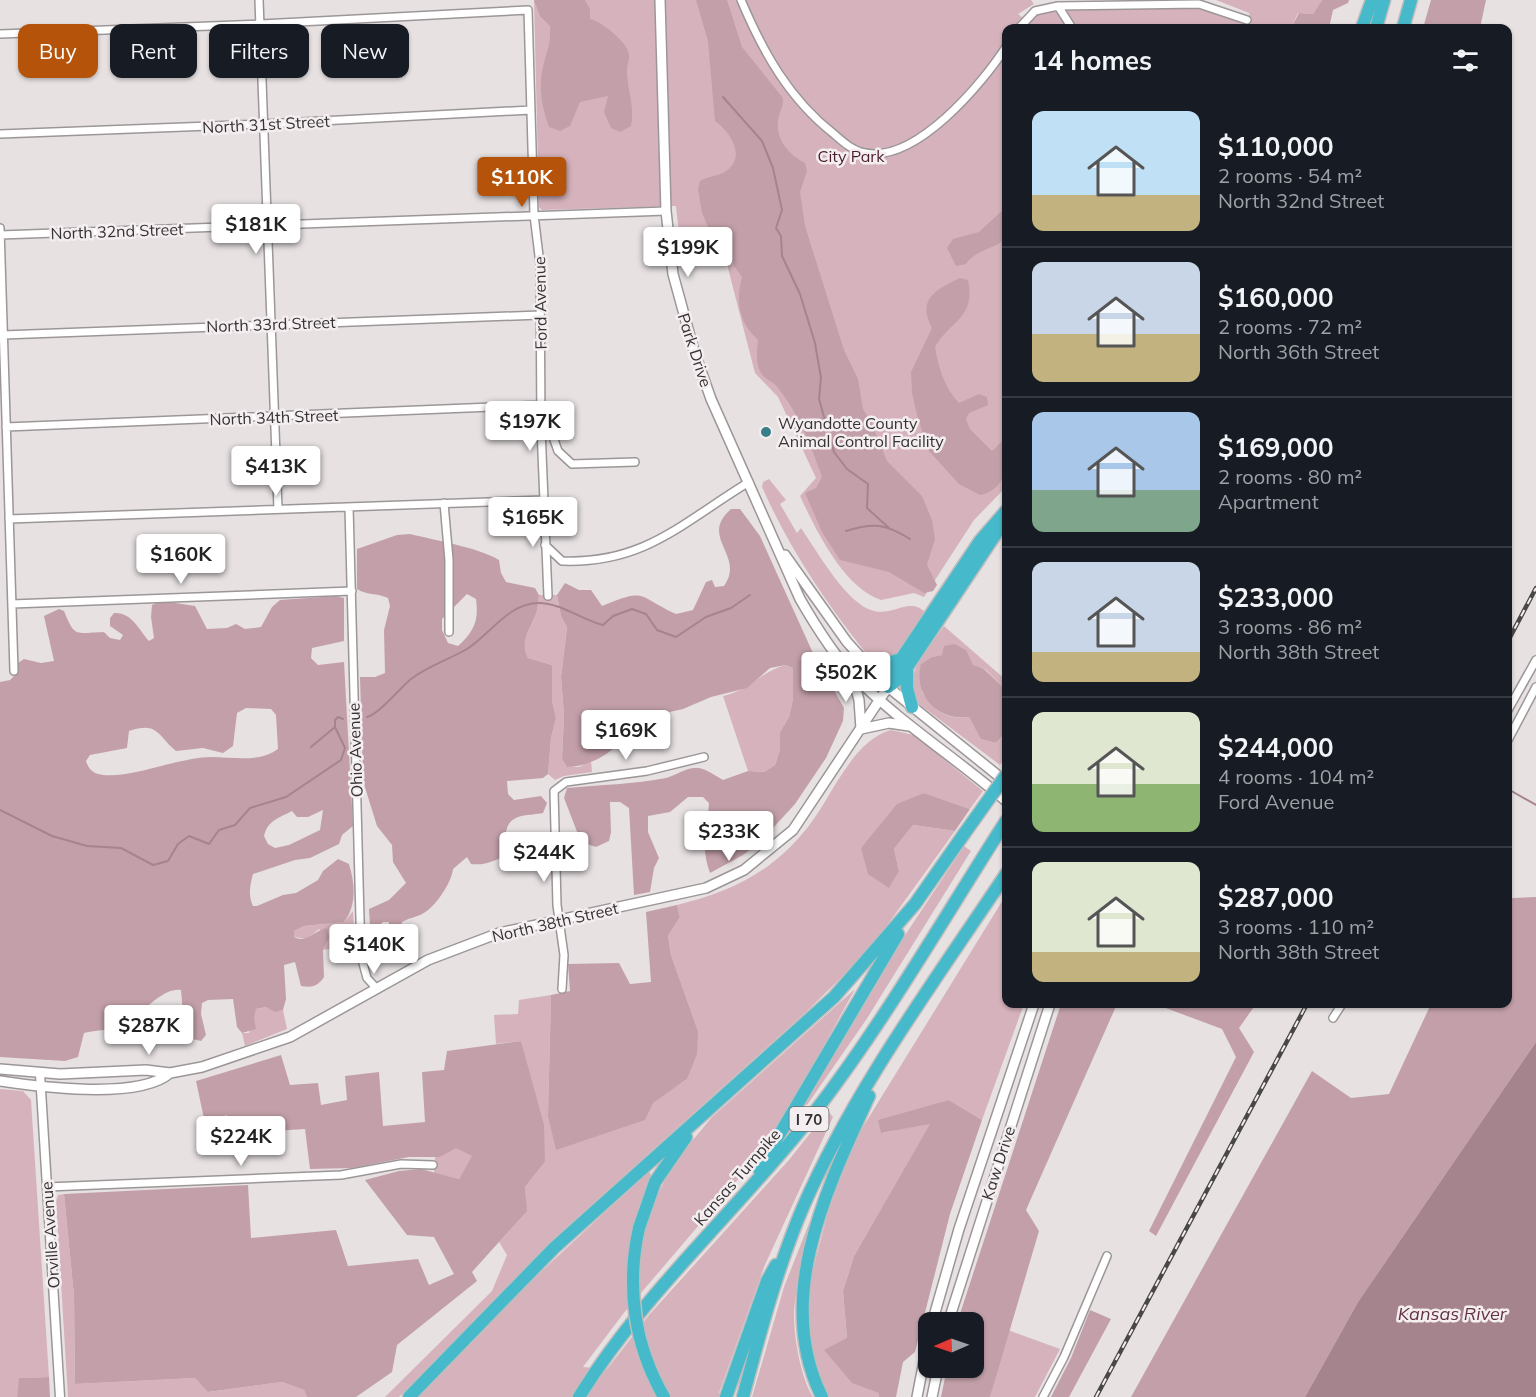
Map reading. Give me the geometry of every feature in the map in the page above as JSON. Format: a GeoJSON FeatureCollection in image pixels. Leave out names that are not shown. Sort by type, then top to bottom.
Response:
{"type":"FeatureCollection","features":[{"type":"Feature","properties":{"kind":"highway"},"geometry":{"type":"LineString","coordinates":[[1363,24],[1372,0]]}},
{"type":"Feature","properties":{"kind":"highway"},"geometry":{"type":"LineString","coordinates":[[1377,24],[1384,0]]}},
{"type":"Feature","properties":{"kind":"highway"},"geometry":{"type":"LineString","coordinates":[[1404,24],[1411,0]]}},
{"type":"Feature","properties":{"kind":"highway"},"geometry":{"type":"LineString","coordinates":[[955,588],[980,541],[1002,516]]}},
{"type":"Feature","properties":{"kind":"highway"},"geometry":{"type":"LineString","coordinates":[[888,687],[889,677],[904,664],[955,588],[1002,527]]}},
{"type":"Feature","properties":{"kind":"highway"},"geometry":{"type":"LineString","coordinates":[[865,662],[904,664]]}},
{"type":"Feature","properties":{"kind":"highway"},"geometry":{"type":"LineString","coordinates":[[904,664],[912,707]]}},
{"type":"Feature","properties":{"kind":"highway"},"geometry":{"type":"LineString","coordinates":[[740,1199],[915,904],[1002,781]]}},
{"type":"Feature","properties":{"kind":"highway","name":"Kansas Turnpike"},"geometry":{"type":"LineString","coordinates":[[579,1397],[599,1364],[657,1292],[813,1113],[852,1061],[1002,827]]}},
{"type":"Feature","properties":{"kind":"highway","name":"I 70"},"geometry":{"type":"LineString","coordinates":[[743,1397],[785,1252],[826,1158],[890,1051],[1002,880]]}},
{"type":"Feature","properties":{"kind":"highway"},"geometry":{"type":"LineString","coordinates":[[409,1397],[554,1248],[834,997],[915,904]]}},
{"type":"Feature","properties":{"kind":"highway"},"geometry":{"type":"LineString","coordinates":[[822,1397],[810,1374],[802,1336],[800,1313],[804,1280],[824,1203],[838,1165],[890,1051]]}},
{"type":"Feature","properties":{"kind":"highway"},"geometry":{"type":"LineString","coordinates":[[664,1397],[650,1366],[636,1320],[632,1274],[639,1228],[655,1182],[672,1154],[705,1113]]}},
{"type":"Feature","properties":{"kind":"highway"},"geometry":{"type":"LineString","coordinates":[[726,1397],[767,1281],[785,1252]]}},
{"type":"Feature","properties":{"kind":"main road","name":"Park Drive"},"geometry":{"type":"LineString","coordinates":[[660,0],[666,212],[674,274],[694,351],[723,429],[777,543],[791,581],[812,621],[851,673],[879,700]]}},
{"type":"Feature","properties":{"kind":"main road","name":"Park Drive"},"geometry":{"type":"LineString","coordinates":[[777,543],[810,593],[888,687]]}},
{"type":"Feature","properties":{"kind":"main road"},"geometry":{"type":"LineString","coordinates":[[851,673],[859,700],[861,729],[889,723],[913,727]]}},
{"type":"Feature","properties":{"kind":"main road"},"geometry":{"type":"LineString","coordinates":[[888,687],[1002,779]]}},
{"type":"Feature","properties":{"kind":"main road","name":"North 38th Street"},"geometry":{"type":"LineString","coordinates":[[0,1081],[40,1087],[132,1087],[151,1084],[171,1073],[230,1059],[290,1037],[428,960],[480,940],[528,925],[706,888],[744,870],[793,830],[888,687]]}},
{"type":"Feature","properties":{"kind":"main road"},"geometry":{"type":"LineString","coordinates":[[879,700],[1002,798]]}},
{"type":"Feature","properties":{"kind":"main road","name":"Kaw Drive"},"geometry":{"type":"LineString","coordinates":[[935,1312],[959,1229],[1033,1008]]}},
{"type":"Feature","properties":{"kind":"main road","name":"Kaw Drive"},"geometry":{"type":"LineString","coordinates":[[952,1312],[1049,1008]]}},
{"type":"Feature","properties":{"kind":"main road","name":"North 38th Street"},"geometry":{"type":"LineString","coordinates":[[0,1069],[40,1074],[146,1070],[171,1073]]}},
{"type":"Feature","properties":{"kind":"main road"},"geometry":{"type":"LineString","coordinates":[[917,1397],[921,1378]]}},
{"type":"Feature","properties":{"kind":"main road"},"geometry":{"type":"LineString","coordinates":[[932,1397],[936,1378]]}},
{"type":"Feature","properties":{"kind":"street"},"geometry":{"type":"LineString","coordinates":[[259,0],[261,24]]}},
{"type":"Feature","properties":{"kind":"street"},"geometry":{"type":"LineString","coordinates":[[741,0],[756,35],[786,86],[811,116],[848,146],[865,153],[885,153],[899,148],[924,133],[969,95],[1002,52]]}},
{"type":"Feature","properties":{"kind":"street"},"geometry":{"type":"LineString","coordinates":[[1023,24],[1035,11],[1058,6],[1199,4],[1247,20]]}},
{"type":"Feature","properties":{"kind":"street"},"geometry":{"type":"LineString","coordinates":[[1058,6],[1069,24]]}},
{"type":"Feature","properties":{"kind":"street","name":"Ford Avenue"},"geometry":{"type":"LineString","coordinates":[[261,24],[528,10],[534,215],[540,264],[543,500],[548,596]]}},
{"type":"Feature","properties":{"kind":"street"},"geometry":{"type":"LineString","coordinates":[[0,34],[209,26]]}},
{"type":"Feature","properties":{"kind":"street"},"geometry":{"type":"LineString","coordinates":[[263,78],[278,509]]}},
{"type":"Feature","properties":{"kind":"street","name":"North 31st Street"},"geometry":{"type":"LineString","coordinates":[[0,134],[264,124],[531,110]]}},
{"type":"Feature","properties":{"kind":"street","name":"North 32nd Street"},"geometry":{"type":"LineString","coordinates":[[0,235],[666,212]]}},
{"type":"Feature","properties":{"kind":"street"},"geometry":{"type":"LineString","coordinates":[[0,228],[3,390],[14,671]]}},
{"type":"Feature","properties":{"kind":"street","name":"North 33rd Street"},"geometry":{"type":"LineString","coordinates":[[3,335],[540,315]]}},
{"type":"Feature","properties":{"kind":"street"},"geometry":{"type":"LineString","coordinates":[[542,405],[558,451],[572,464],[635,462]]}},
{"type":"Feature","properties":{"kind":"street","name":"North 34th Street"},"geometry":{"type":"LineString","coordinates":[[6,427],[542,405]]}},
{"type":"Feature","properties":{"kind":"street"},"geometry":{"type":"LineString","coordinates":[[545,545],[562,561],[592,562],[615,558],[666,537],[708,507],[749,482]]}},
{"type":"Feature","properties":{"kind":"street"},"geometry":{"type":"LineString","coordinates":[[9,519],[543,500]]}},
{"type":"Feature","properties":{"kind":"street"},"geometry":{"type":"LineString","coordinates":[[444,503],[449,560],[449,632]]}},
{"type":"Feature","properties":{"kind":"street","name":"Ohio Avenue"},"geometry":{"type":"LineString","coordinates":[[349,507],[361,956],[367,978],[377,989]]}},
{"type":"Feature","properties":{"kind":"street"},"geometry":{"type":"LineString","coordinates":[[12,604],[352,591]]}},
{"type":"Feature","properties":{"kind":"street"},"geometry":{"type":"LineString","coordinates":[[1512,703],[1536,660]]}},
{"type":"Feature","properties":{"kind":"street"},"geometry":{"type":"LineString","coordinates":[[1512,732],[1536,687]]}},
{"type":"Feature","properties":{"kind":"street"},"geometry":{"type":"LineString","coordinates":[[562,989],[564,955],[557,905],[553,797],[558,786],[566,782],[647,771],[704,757]]}},
{"type":"Feature","properties":{"kind":"street"},"geometry":{"type":"LineString","coordinates":[[1333,1018],[1339,1008]]}},
{"type":"Feature","properties":{"kind":"street","name":"Orville Avenue"},"geometry":{"type":"LineString","coordinates":[[40,1074],[60,1397]]}},
{"type":"Feature","properties":{"kind":"street"},"geometry":{"type":"LineString","coordinates":[[47,1187],[341,1174],[401,1164],[433,1165]]}},
{"type":"Feature","properties":{"kind":"street"},"geometry":{"type":"LineString","coordinates":[[1043,1397],[1064,1357],[1107,1256]]}},
{"type":"Feature","properties":{"kind":"green space","name":"City Park"},"geometry":{"type":"Polygon","coordinates":[[[534,0],[1031,0],[1034,4],[1018,14],[1028,22],[1041,12],[1053,10],[1171,6],[1221,12],[1251,24],[1002,24],[1002,491],[974,520],[924,597],[914,593],[881,600],[867,593],[855,583],[832,556],[814,525],[800,496],[816,478],[778,397],[755,373],[721,241],[681,252],[676,206],[542,210],[539,207],[534,0]]]}},
{"type":"Feature","properties":{"kind":"green space","name":"City Park"},"geometry":{"type":"Polygon","coordinates":[[[1216,0],[1322,0],[1313,14],[1298,13],[1293,24],[1251,24],[1249,13],[1216,0]]]}},
{"type":"Feature","properties":{"kind":"green space"},"geometry":{"type":"Polygon","coordinates":[[[769,479],[786,500],[780,504],[797,533],[801,528],[833,576],[853,599],[874,611],[881,612],[914,606],[926,613],[897,656],[871,658],[835,613],[808,573],[772,509],[762,487],[763,482],[769,479]]]}},
{"type":"Feature","properties":{"kind":"green space"},"geometry":{"type":"Polygon","coordinates":[[[539,595],[557,595],[561,616],[567,626],[561,677],[564,715],[562,759],[567,767],[579,767],[591,761],[592,772],[564,776],[555,780],[548,774],[551,738],[556,718],[552,701],[552,665],[528,658],[525,647],[526,637],[537,611],[539,595]]]}},
{"type":"Feature","properties":{"kind":"green space"},"geometry":{"type":"Polygon","coordinates":[[[944,626],[1002,677],[1002,686],[985,669],[973,666],[967,651],[932,657],[922,692],[941,713],[961,718],[969,717],[982,739],[996,743],[1002,736],[1002,762],[1000,765],[919,704],[913,681],[918,662],[944,626]]]}},
{"type":"Feature","properties":{"kind":"green space"},"geometry":{"type":"Polygon","coordinates":[[[786,665],[793,668],[793,699],[789,717],[780,732],[780,750],[775,765],[764,772],[748,771],[723,696],[740,690],[769,672],[786,665]]]}},
{"type":"Feature","properties":{"kind":"green space"},"geometry":{"type":"Polygon","coordinates":[[[891,730],[914,735],[983,791],[970,809],[924,793],[861,848],[899,871],[894,849],[913,825],[955,831],[880,935],[848,971],[806,1012],[568,1226],[399,1397],[385,1397],[492,1291],[507,1255],[499,1242],[526,1211],[525,1187],[545,1162],[521,1041],[496,1044],[494,1015],[518,1014],[519,1000],[551,995],[548,1116],[652,1103],[687,1079],[698,1031],[671,955],[668,936],[680,917],[677,905],[730,888],[776,860],[813,820],[852,760],[877,736],[891,730]]]}},
{"type":"Feature","properties":{"kind":"green space"},"geometry":{"type":"Polygon","coordinates":[[[964,846],[971,851],[866,1020],[807,1105],[804,1104],[888,961],[964,846]]]}},
{"type":"Feature","properties":{"kind":"green space"},"geometry":{"type":"Polygon","coordinates":[[[1002,901],[1002,1008],[1023,1008],[982,1120],[949,1100],[882,1133],[931,1123],[854,1256],[843,1291],[847,1338],[879,1393],[879,1397],[829,1397],[818,1379],[809,1353],[808,1316],[812,1273],[828,1212],[853,1143],[1002,901]]]}},
{"type":"Feature","properties":{"kind":"green space"},"geometry":{"type":"Polygon","coordinates":[[[353,911],[355,945],[323,950],[329,938],[319,929],[307,939],[294,937],[294,931],[304,926],[344,922],[353,911]]]}},
{"type":"Feature","properties":{"kind":"green space"},"geometry":{"type":"Polygon","coordinates":[[[855,989],[787,1112],[752,1163],[623,1314],[583,1367],[607,1369],[649,1315],[788,1161],[828,1111],[833,1117],[764,1267],[719,1393],[731,1397],[415,1397],[497,1313],[649,1171],[651,1175],[633,1227],[646,1218],[673,1164],[712,1117],[855,989]]]}},
{"type":"Feature","properties":{"kind":"green space"},"geometry":{"type":"Polygon","coordinates":[[[267,1007],[275,1011],[283,1010],[287,1029],[245,1046],[242,1033],[249,1033],[256,1009],[267,1007]]]}},
{"type":"Feature","properties":{"kind":"green space"},"geometry":{"type":"Polygon","coordinates":[[[0,1089],[23,1091],[31,1100],[49,1377],[20,1378],[17,1397],[0,1397],[0,1089]]]}},
{"type":"Feature","properties":{"kind":"green space"},"geometry":{"type":"Polygon","coordinates":[[[456,1147],[473,1156],[459,1179],[434,1173],[435,1157],[440,1157],[456,1147]]]}},
{"type":"Feature","properties":{"kind":"green space"},"geometry":{"type":"Polygon","coordinates":[[[64,1194],[74,1296],[75,1384],[195,1378],[209,1392],[282,1382],[304,1390],[307,1397],[68,1397],[56,1201],[58,1195],[64,1194]]]}},
{"type":"Feature","properties":{"kind":"green space"},"geometry":{"type":"Polygon","coordinates":[[[810,1221],[813,1223],[797,1291],[794,1324],[804,1377],[813,1397],[752,1397],[784,1287],[810,1221]]]}},
{"type":"Feature","properties":{"kind":"green space"},"geometry":{"type":"Polygon","coordinates":[[[1008,1330],[1060,1349],[1035,1397],[990,1397],[1008,1330]]]}},
{"type":"Feature","properties":{"kind":"shaded area"},"geometry":{"type":"Polygon","coordinates":[[[534,0],[585,0],[590,9],[590,19],[606,27],[626,47],[629,56],[627,70],[632,112],[631,126],[620,132],[611,128],[604,112],[608,96],[580,102],[570,126],[560,131],[549,127],[543,105],[541,82],[550,26],[540,16],[534,0]]]}},
{"type":"Feature","properties":{"kind":"shaded area"},"geometry":{"type":"Polygon","coordinates":[[[696,0],[727,0],[742,47],[783,98],[778,131],[788,150],[805,163],[807,171],[800,192],[805,226],[844,350],[858,379],[863,409],[871,422],[887,461],[922,496],[932,520],[935,539],[927,565],[937,585],[933,591],[924,593],[889,572],[840,560],[822,532],[805,493],[816,488],[822,477],[818,465],[792,409],[776,386],[764,377],[759,369],[758,340],[746,326],[740,311],[739,295],[742,277],[734,266],[729,247],[708,227],[702,213],[698,189],[700,181],[726,171],[732,165],[736,151],[731,138],[715,121],[708,41],[696,0]]]}},
{"type":"Feature","properties":{"kind":"shaded area"},"geometry":{"type":"Polygon","coordinates":[[[1322,0],[1349,0],[1348,3],[1333,10],[1330,24],[1293,24],[1299,13],[1313,14],[1322,0]]]}},
{"type":"Feature","properties":{"kind":"shaded area"},"geometry":{"type":"Polygon","coordinates":[[[1431,0],[1486,0],[1481,24],[1424,24],[1431,0]]]}},
{"type":"Feature","properties":{"kind":"shaded area"},"geometry":{"type":"Polygon","coordinates":[[[1002,211],[1002,241],[975,255],[966,264],[956,266],[947,248],[953,239],[979,232],[1002,211]]]}},
{"type":"Feature","properties":{"kind":"shaded area"},"geometry":{"type":"Polygon","coordinates":[[[960,278],[968,280],[970,293],[965,311],[935,347],[943,377],[959,403],[979,394],[987,397],[988,405],[969,413],[966,419],[970,429],[992,451],[1002,441],[1002,478],[996,487],[980,495],[959,484],[928,450],[912,393],[911,372],[932,328],[926,310],[928,302],[931,296],[960,278]]]}},
{"type":"Feature","properties":{"kind":"shaded area"},"geometry":{"type":"Polygon","coordinates":[[[731,509],[740,509],[760,536],[812,651],[844,708],[843,721],[826,758],[795,804],[761,841],[743,855],[710,873],[705,854],[709,803],[703,797],[688,797],[670,812],[648,816],[648,832],[659,858],[654,868],[650,892],[634,895],[629,808],[620,802],[610,802],[609,841],[596,847],[581,842],[564,798],[567,788],[654,780],[693,768],[703,769],[723,780],[748,771],[764,772],[775,765],[780,750],[780,732],[789,717],[793,699],[793,668],[786,665],[770,668],[747,688],[711,697],[683,709],[643,718],[626,728],[618,744],[603,756],[585,764],[567,767],[562,759],[564,715],[561,677],[567,627],[561,616],[557,595],[565,583],[579,590],[591,590],[602,606],[635,595],[676,614],[693,610],[706,582],[712,580],[715,587],[724,586],[729,575],[730,565],[719,529],[722,519],[731,509]]]}},
{"type":"Feature","properties":{"kind":"shaded area"},"geometry":{"type":"Polygon","coordinates":[[[410,534],[491,556],[499,560],[501,573],[506,582],[535,588],[539,595],[537,609],[526,637],[525,647],[528,658],[552,665],[552,701],[556,718],[551,738],[548,774],[543,778],[507,781],[508,794],[514,800],[541,796],[547,803],[543,813],[520,816],[511,821],[506,832],[515,837],[518,845],[502,857],[490,862],[471,864],[467,857],[453,869],[449,881],[431,908],[402,922],[398,940],[392,940],[388,930],[389,922],[383,922],[375,929],[370,925],[369,909],[389,900],[406,883],[393,862],[392,845],[377,826],[363,781],[360,677],[375,677],[385,673],[384,630],[390,606],[388,598],[357,589],[357,549],[397,535],[410,534]],[[467,594],[442,619],[442,630],[448,643],[458,646],[472,630],[477,614],[476,599],[467,594]]]}},
{"type":"Feature","properties":{"kind":"shaded area"},"geometry":{"type":"Polygon","coordinates":[[[336,596],[344,598],[344,641],[312,648],[311,658],[318,665],[344,662],[353,826],[342,835],[339,844],[310,858],[295,860],[253,874],[250,898],[253,906],[257,906],[283,895],[296,893],[318,880],[323,871],[338,859],[349,864],[354,894],[351,909],[344,922],[304,926],[294,931],[294,937],[303,939],[327,928],[329,938],[323,950],[324,977],[314,986],[301,986],[295,962],[284,965],[286,999],[283,1010],[275,1012],[266,1007],[256,1009],[254,1018],[256,1029],[242,1033],[237,1027],[233,999],[208,1000],[202,1003],[201,1014],[206,1035],[201,1041],[188,1038],[184,1025],[181,990],[173,990],[158,998],[122,1026],[84,1033],[78,1057],[65,1061],[0,1057],[0,682],[10,680],[16,674],[18,663],[24,659],[41,663],[54,661],[44,616],[59,609],[64,611],[71,626],[77,632],[104,632],[110,638],[120,640],[123,635],[110,626],[110,618],[114,613],[126,615],[149,641],[154,638],[152,605],[162,601],[195,606],[207,629],[227,628],[236,624],[245,629],[261,627],[272,607],[280,600],[336,596]],[[246,708],[237,713],[233,746],[223,753],[203,748],[176,751],[156,731],[139,728],[129,731],[127,748],[90,755],[86,761],[93,772],[110,775],[138,772],[198,758],[254,758],[278,749],[276,715],[271,709],[246,708]],[[323,810],[308,817],[297,817],[292,811],[275,820],[268,826],[264,836],[268,844],[275,848],[289,845],[320,830],[323,810]]]}},
{"type":"Feature","properties":{"kind":"shaded area"},"geometry":{"type":"Polygon","coordinates":[[[955,644],[967,651],[973,665],[984,669],[1002,686],[1002,736],[996,743],[981,739],[969,717],[947,715],[930,704],[924,695],[919,675],[921,664],[932,657],[942,655],[944,646],[955,644]]]}},
{"type":"Feature","properties":{"kind":"shaded area"},"geometry":{"type":"Polygon","coordinates":[[[924,793],[970,809],[955,831],[913,825],[894,849],[899,871],[889,888],[868,874],[861,848],[897,804],[924,793]]]}},
{"type":"Feature","properties":{"kind":"shaded area"},"geometry":{"type":"Polygon","coordinates":[[[1536,897],[1536,1042],[1358,1302],[1305,1397],[1131,1397],[1312,1071],[1351,1098],[1389,1094],[1429,1008],[1512,1008],[1513,898],[1536,897]]]}},
{"type":"Feature","properties":{"kind":"shaded area"},"geometry":{"type":"Polygon","coordinates":[[[677,905],[680,917],[668,936],[671,955],[698,1031],[697,1054],[687,1079],[653,1103],[645,1120],[556,1150],[548,1116],[551,995],[570,991],[568,964],[619,963],[630,984],[651,982],[646,912],[677,905]]]}},
{"type":"Feature","properties":{"kind":"shaded area"},"geometry":{"type":"Polygon","coordinates":[[[1060,1008],[1115,1008],[1026,1210],[1039,1231],[990,1397],[941,1397],[945,1378],[984,1378],[984,1312],[961,1312],[1060,1008]]]}},
{"type":"Feature","properties":{"kind":"shaded area"},"geometry":{"type":"Polygon","coordinates":[[[1166,1008],[1253,1008],[1239,1028],[1254,1052],[1156,1236],[1149,1231],[1236,1057],[1222,1029],[1166,1008]]]}},
{"type":"Feature","properties":{"kind":"shaded area"},"geometry":{"type":"Polygon","coordinates":[[[521,1041],[544,1125],[545,1162],[525,1187],[527,1211],[472,1272],[477,1281],[397,1345],[392,1372],[356,1397],[307,1397],[304,1390],[282,1382],[208,1392],[195,1378],[75,1384],[74,1296],[64,1194],[248,1185],[251,1238],[336,1230],[348,1266],[418,1259],[429,1285],[454,1274],[434,1237],[407,1235],[365,1180],[399,1171],[421,1169],[459,1179],[472,1156],[456,1148],[440,1157],[409,1157],[352,1168],[310,1169],[305,1129],[244,1133],[226,1115],[206,1128],[196,1081],[281,1055],[290,1085],[318,1083],[321,1105],[347,1100],[345,1076],[379,1072],[383,1126],[425,1122],[422,1072],[444,1070],[447,1051],[521,1041]]]}},
{"type":"Feature","properties":{"kind":"shaded area"},"geometry":{"type":"Polygon","coordinates":[[[949,1100],[982,1120],[950,1214],[925,1312],[918,1312],[918,1340],[915,1352],[903,1362],[896,1397],[879,1397],[879,1393],[852,1383],[824,1350],[847,1338],[843,1291],[854,1256],[930,1124],[881,1133],[878,1120],[949,1100]]]}},
{"type":"Feature","properties":{"kind":"shaded area"},"geometry":{"type":"Polygon","coordinates":[[[1090,1310],[1111,1319],[1069,1397],[1051,1397],[1071,1358],[1090,1310]]]}},
{"type":"Feature","properties":{"kind":"shaded area"},"geometry":{"type":"Polygon","coordinates":[[[49,1377],[50,1397],[17,1397],[19,1378],[49,1377]]]}},
{"type":"Feature","properties":{"kind":"water","name":"Kansas River"},"geometry":{"type":"Polygon","coordinates":[[[1536,1042],[1536,1397],[1305,1397],[1358,1302],[1536,1042]]]}},
{"type":"Feature","properties":{"kind":"waterway"},"geometry":{"type":"LineString","coordinates":[[723,97],[762,141],[773,168],[782,210],[776,228],[781,236],[782,256],[800,294],[815,343],[821,378],[819,399],[834,452],[847,469],[868,484],[867,508],[889,528]]}},
{"type":"Feature","properties":{"kind":"waterway"},"geometry":{"type":"LineString","coordinates":[[846,531],[864,526],[880,526],[894,530],[910,539]]}},
{"type":"Feature","properties":{"kind":"waterway"},"geometry":{"type":"LineString","coordinates":[[367,717],[389,701],[418,674],[467,649],[500,620],[528,604],[539,603],[555,606],[603,625],[613,616],[632,609],[646,614],[657,630],[676,637],[706,617],[731,608],[750,595]]}},
{"type":"Feature","properties":{"kind":"waterway"},"geometry":{"type":"LineString","coordinates":[[0,810],[52,836],[87,846],[121,848],[153,865],[168,861],[178,844],[189,836],[209,844],[219,830],[235,825],[250,808],[286,797],[341,760],[345,748],[335,727],[335,720],[338,717],[343,719]]}},
{"type":"Feature","properties":{"kind":"waterway"},"geometry":{"type":"LineString","coordinates":[[311,747],[335,727]]}},
{"type":"Feature","properties":{"kind":"waterway"},"geometry":{"type":"LineString","coordinates":[[1512,791],[1536,805]]}},
{"type":"Feature","properties":{"kind":"railway"},"geometry":{"type":"LineString","coordinates":[[1512,633],[1536,588]]}},
{"type":"Feature","properties":{"kind":"railway"},"geometry":{"type":"LineString","coordinates":[[1096,1397],[1305,1008]]}},
{"type":"Feature","properties":{"kind":"place","name":"Wyandotte County Animal Control Facility"},"geometry":{"type":"Point","coordinates":[766,432]}}]}
